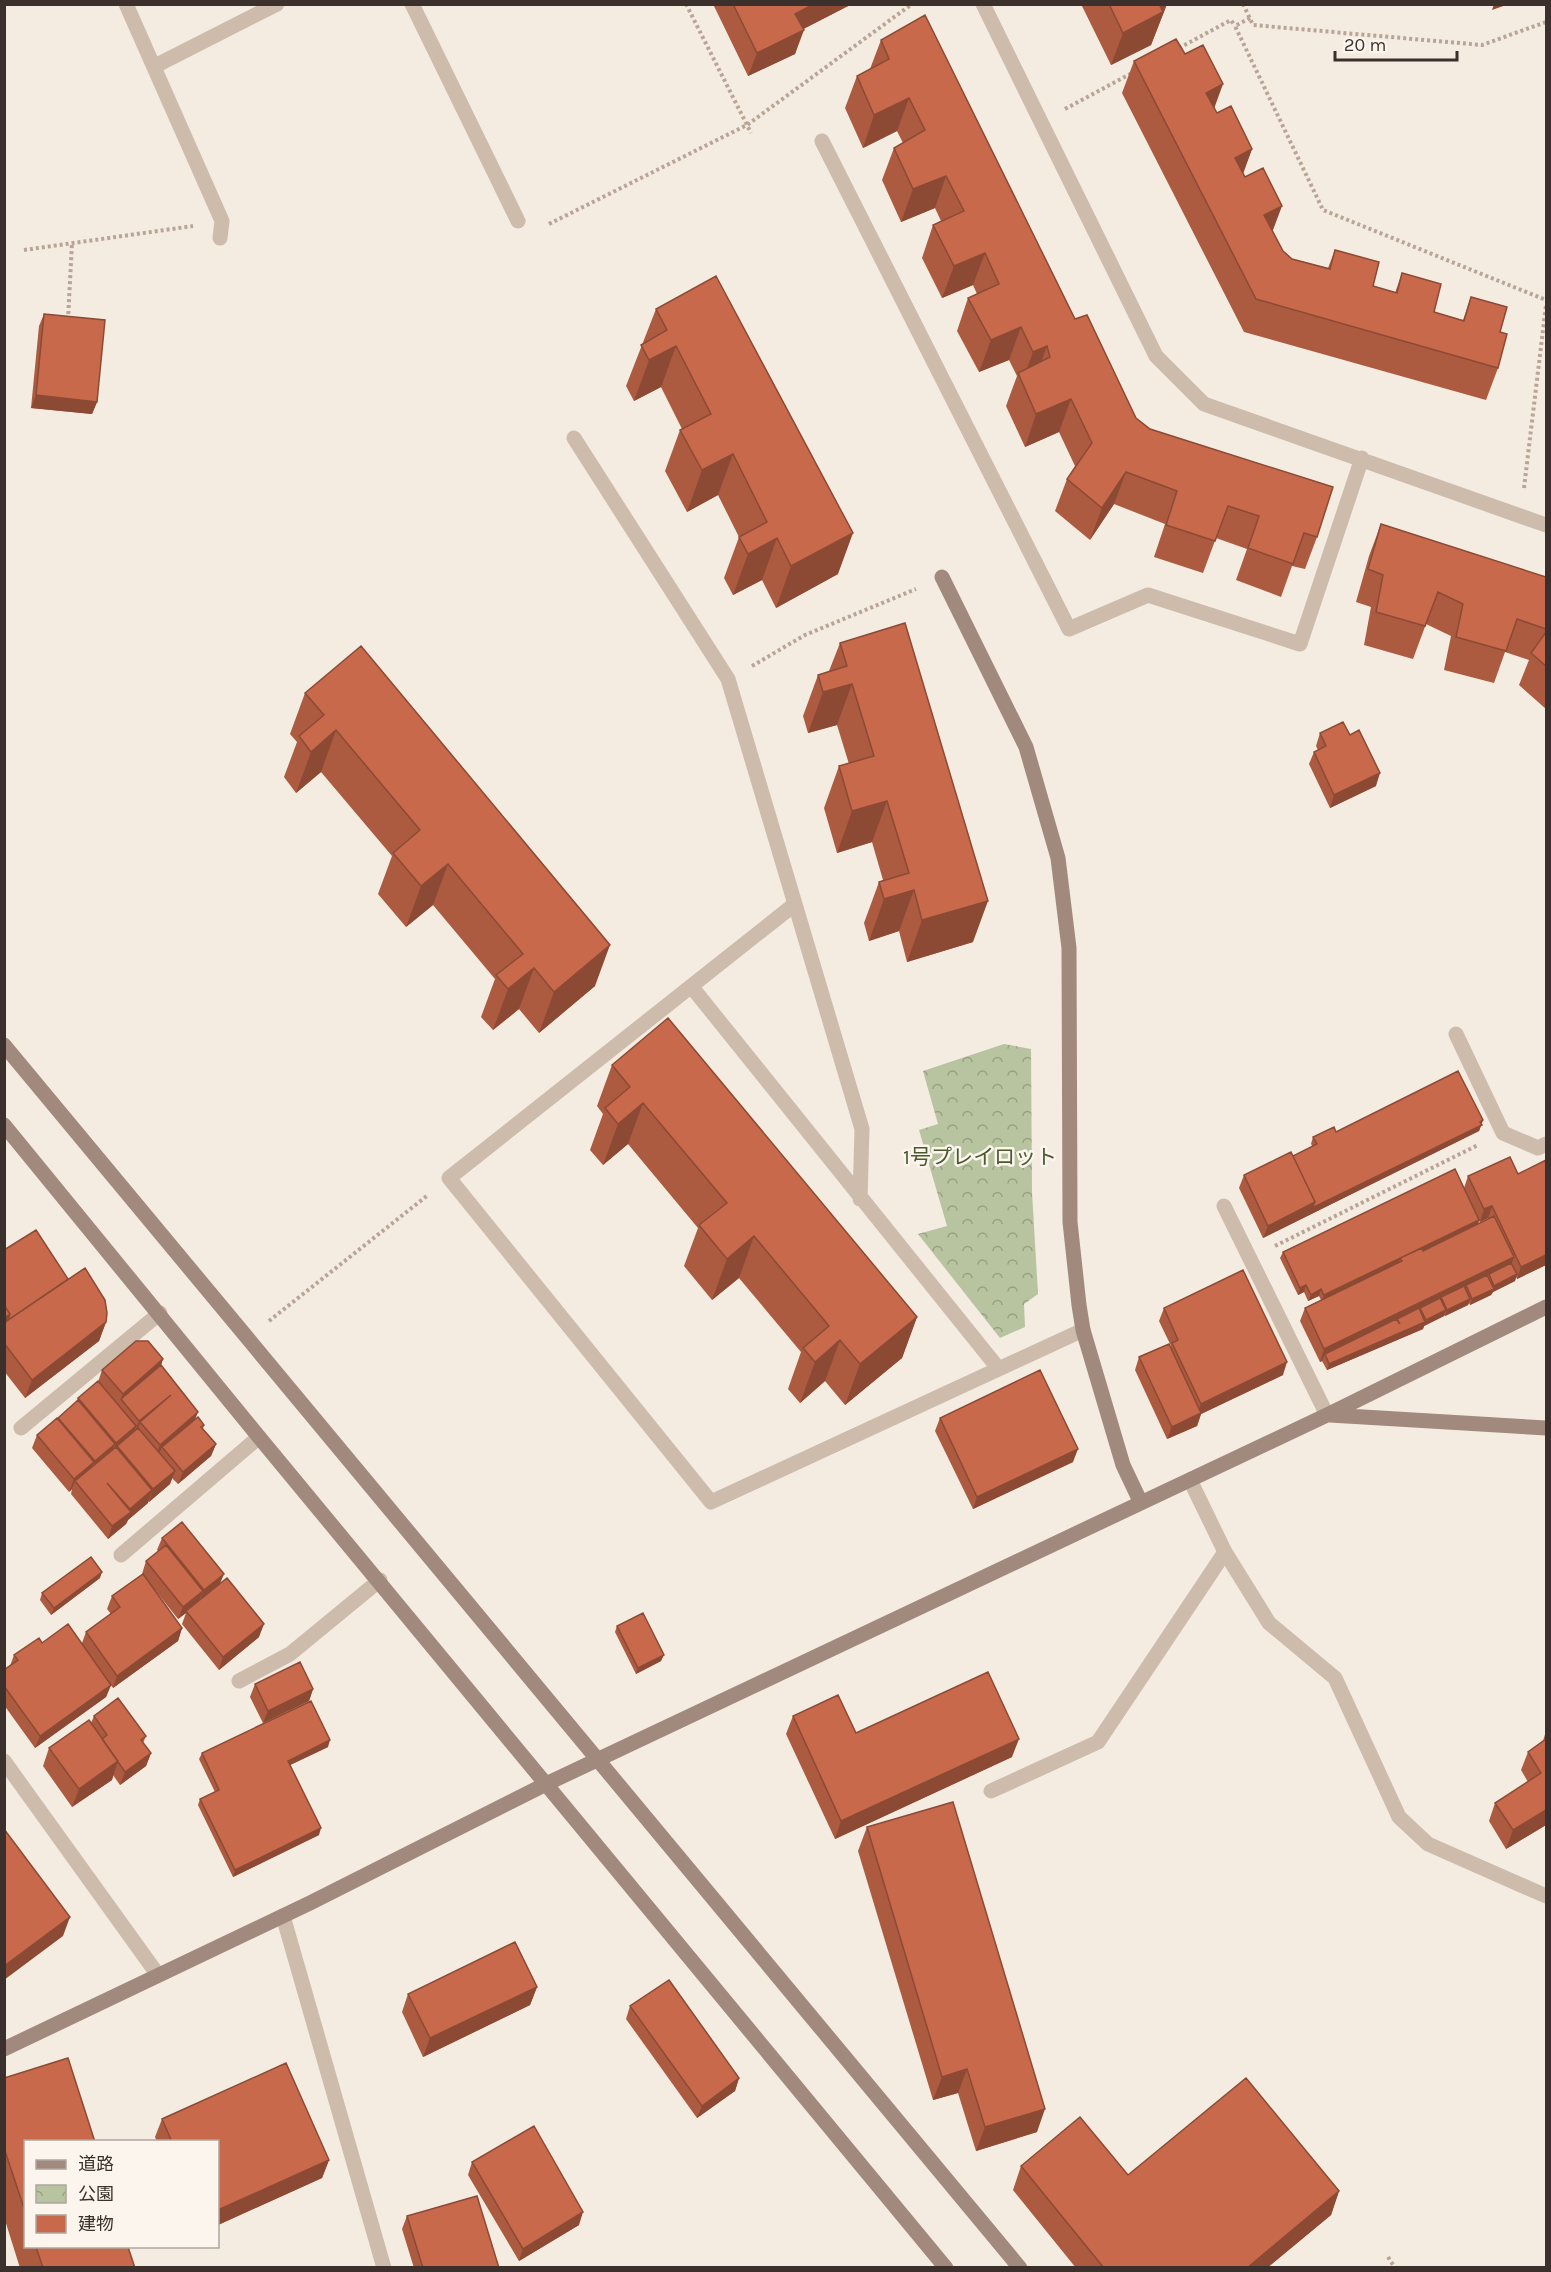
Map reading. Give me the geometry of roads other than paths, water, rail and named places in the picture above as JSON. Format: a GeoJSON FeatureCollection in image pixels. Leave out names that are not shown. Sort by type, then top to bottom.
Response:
{"type":"FeatureCollection","features":[{"type":"Feature","properties":{"kind":"street"},"geometry":{"type":"LineString","coordinates":[[126,4],[222,221],[220,238]]}},
{"type":"Feature","properties":{"kind":"street"},"geometry":{"type":"LineString","coordinates":[[155,66],[277,4]]}},
{"type":"Feature","properties":{"kind":"street"},"geometry":{"type":"LineString","coordinates":[[412,4],[518,221]]}},
{"type":"Feature","properties":{"kind":"street"},"geometry":{"type":"LineString","coordinates":[[982,4],[1156,356],[1204,404],[1546,525]]}},
{"type":"Feature","properties":{"kind":"street"},"geometry":{"type":"LineString","coordinates":[[822,141],[1069,629],[1148,595],[1299,644],[1362,458]]}},
{"type":"Feature","properties":{"kind":"street"},"geometry":{"type":"LineString","coordinates":[[574,438],[728,679],[862,1129],[860,1199]]}},
{"type":"Feature","properties":{"kind":"street"},"geometry":{"type":"LineString","coordinates":[[942,577],[1026,747],[1058,858],[1069,948],[1070,1222],[1083,1330],[1123,1465],[1141,1503]]}},
{"type":"Feature","properties":{"kind":"street"},"geometry":{"type":"LineString","coordinates":[[795,904],[449,1178],[711,1502],[1083,1330]]}},
{"type":"Feature","properties":{"kind":"street"},"geometry":{"type":"LineString","coordinates":[[691,986],[998,1368]]}},
{"type":"Feature","properties":{"kind":"street"},"geometry":{"type":"LineString","coordinates":[[1456,1034],[1503,1133],[1538,1148],[1546,1144]]}},
{"type":"Feature","properties":{"kind":"street"},"geometry":{"type":"LineString","coordinates":[[4,1045],[1020,2268]]}},
{"type":"Feature","properties":{"kind":"street"},"geometry":{"type":"LineString","coordinates":[[4,1125],[946,2268]]}},
{"type":"Feature","properties":{"kind":"street"},"geometry":{"type":"LineString","coordinates":[[1224,1206],[1327,1415]]}},
{"type":"Feature","properties":{"kind":"street"},"geometry":{"type":"LineString","coordinates":[[4,2049],[282,1916],[546,1784],[1327,1415],[1546,1307]]}},
{"type":"Feature","properties":{"kind":"street"},"geometry":{"type":"LineString","coordinates":[[21,1428],[159,1313]]}},
{"type":"Feature","properties":{"kind":"street"},"geometry":{"type":"LineString","coordinates":[[1327,1415],[1546,1428]]}},
{"type":"Feature","properties":{"kind":"street"},"geometry":{"type":"LineString","coordinates":[[121,1555],[259,1437]]}},
{"type":"Feature","properties":{"kind":"street"},"geometry":{"type":"LineString","coordinates":[[1190,1480],[1225,1552],[1269,1623],[1335,1678],[1399,1816],[1428,1844],[1546,1896]]}},
{"type":"Feature","properties":{"kind":"street"},"geometry":{"type":"LineString","coordinates":[[991,1791],[1098,1742],[1225,1552]]}},
{"type":"Feature","properties":{"kind":"street"},"geometry":{"type":"LineString","coordinates":[[239,1681],[290,1654],[380,1580]]}},
{"type":"Feature","properties":{"kind":"street"},"geometry":{"type":"LineString","coordinates":[[4,1761],[158,1975]]}},
{"type":"Feature","properties":{"kind":"street"},"geometry":{"type":"LineString","coordinates":[[282,1916],[384,2268]]}},
{"type":"Feature","properties":{"kind":"park label","name":"1号プレイロット"},"geometry":{"type":"Point","coordinates":[980,1157]}}]}
